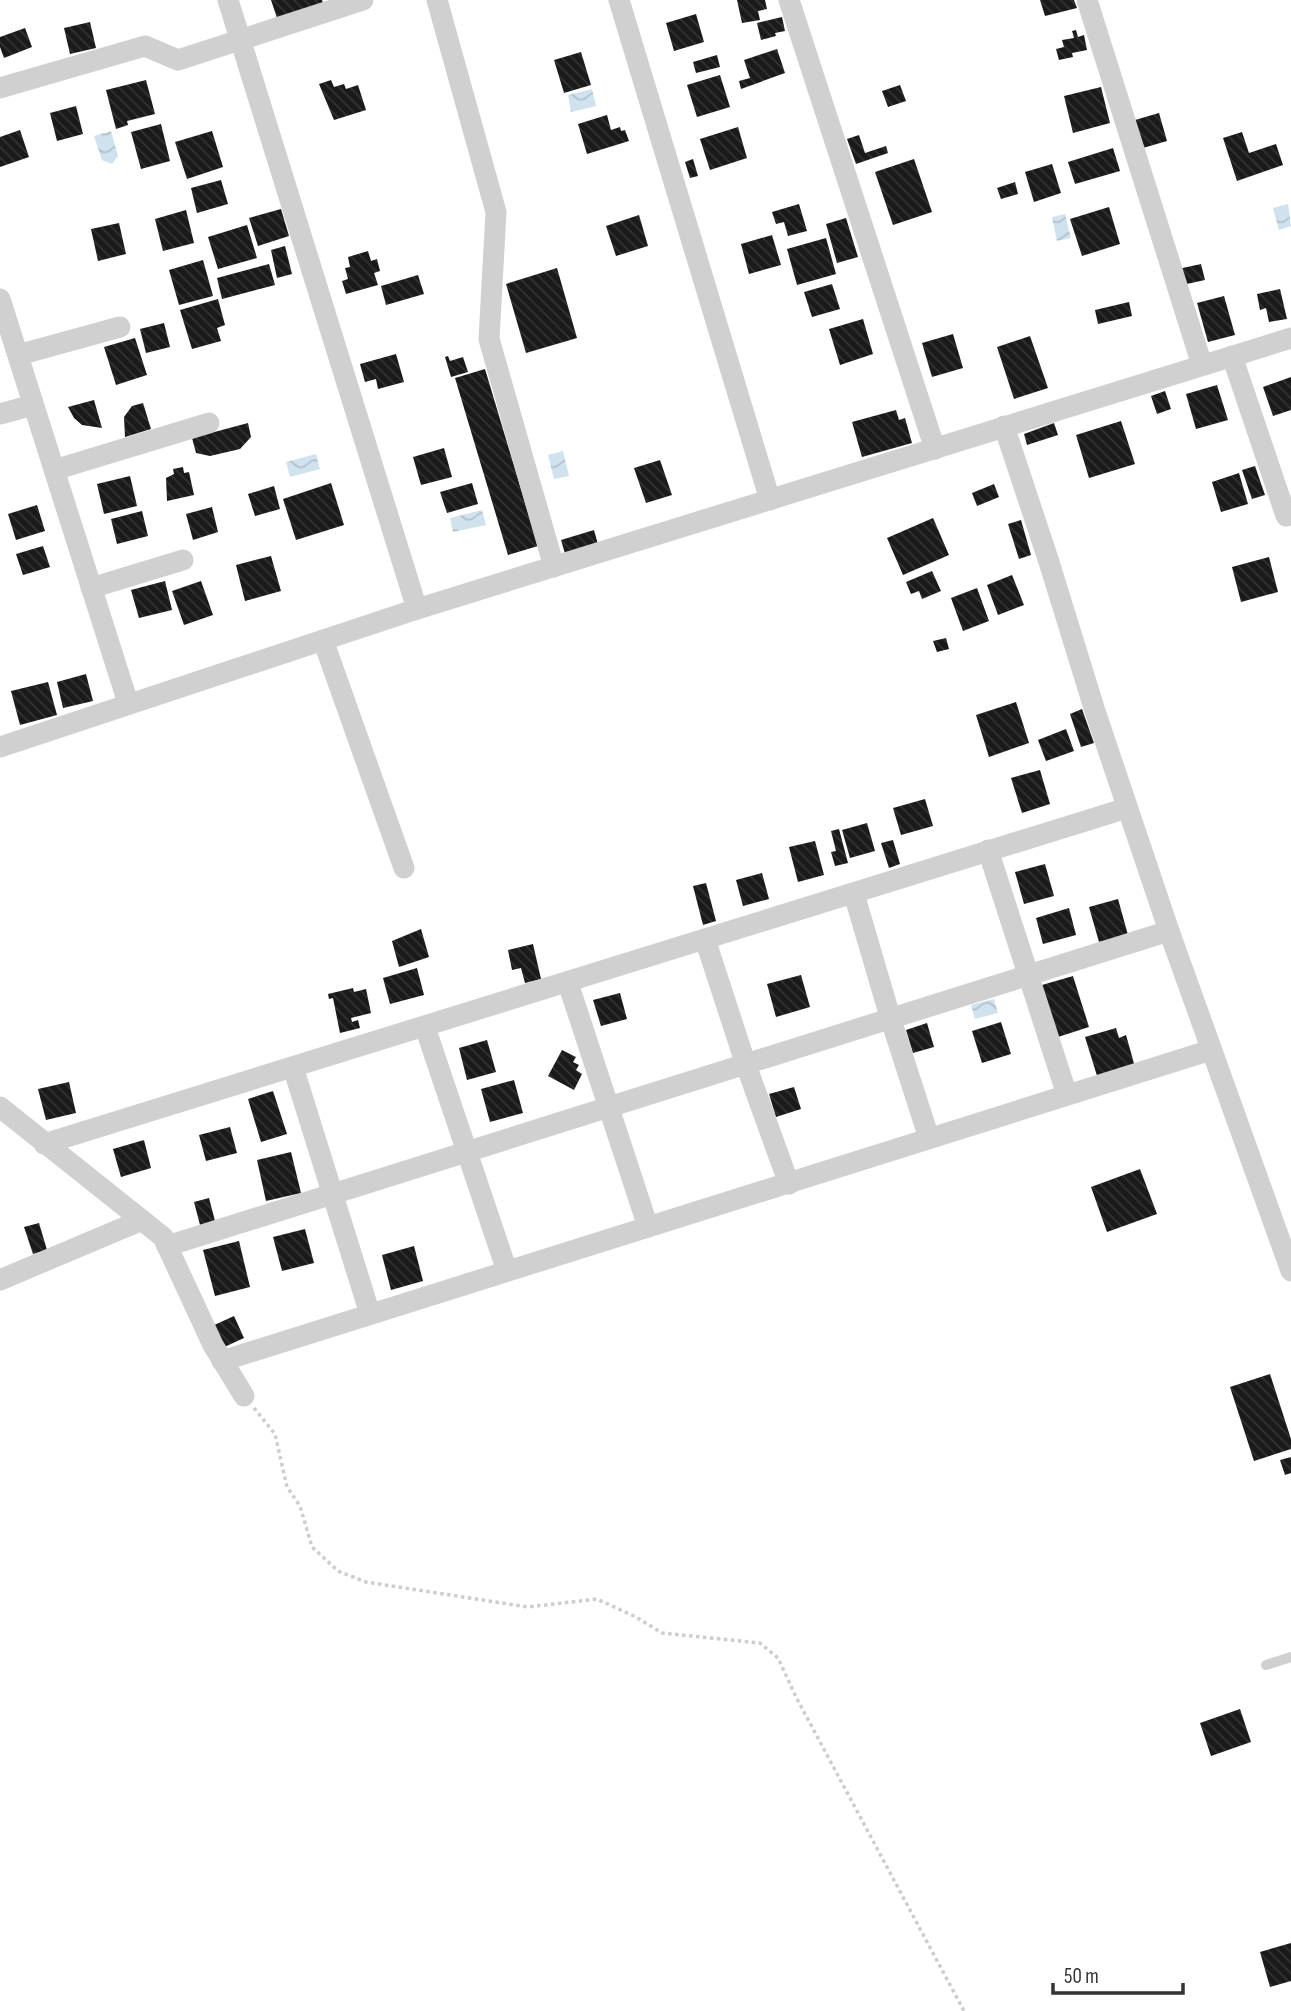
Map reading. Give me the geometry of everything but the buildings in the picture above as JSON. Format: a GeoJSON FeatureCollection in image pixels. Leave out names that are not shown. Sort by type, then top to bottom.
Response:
{"type":"FeatureCollection","features":[{"type":"Feature","properties":{"kind":"street"},"geometry":{"type":"LineString","coordinates":[[228,0],[417,610]]}},
{"type":"Feature","properties":{"kind":"street"},"geometry":{"type":"LineString","coordinates":[[0,88],[145,46],[178,60],[363,0]]}},
{"type":"Feature","properties":{"kind":"street"},"geometry":{"type":"LineString","coordinates":[[437,0],[496,212],[489,339],[554,567]]}},
{"type":"Feature","properties":{"kind":"street"},"geometry":{"type":"LineString","coordinates":[[619,0],[771,500]]}},
{"type":"Feature","properties":{"kind":"street"},"geometry":{"type":"LineString","coordinates":[[789,0],[935,449]]}},
{"type":"Feature","properties":{"kind":"street"},"geometry":{"type":"LineString","coordinates":[[1087,0],[1202,365]]}},
{"type":"Feature","properties":{"kind":"street"},"geometry":{"type":"LineString","coordinates":[[0,299],[128,703]]}},
{"type":"Feature","properties":{"kind":"street"},"geometry":{"type":"LineString","coordinates":[[18,355],[120,327]]}},
{"type":"Feature","properties":{"kind":"street"},"geometry":{"type":"LineString","coordinates":[[0,747],[324,639],[1291,338]]}},
{"type":"Feature","properties":{"kind":"street"},"geometry":{"type":"LineString","coordinates":[[1231,356],[1286,516]]}},
{"type":"Feature","properties":{"kind":"street"},"geometry":{"type":"LineString","coordinates":[[0,414],[33,405]]}},
{"type":"Feature","properties":{"kind":"street"},"geometry":{"type":"LineString","coordinates":[[54,470],[209,423]]}},
{"type":"Feature","properties":{"kind":"street"},"geometry":{"type":"LineString","coordinates":[[1004,426],[1169,932],[1291,1271]]}},
{"type":"Feature","properties":{"kind":"street"},"geometry":{"type":"LineString","coordinates":[[92,588],[183,560]]}},
{"type":"Feature","properties":{"kind":"street"},"geometry":{"type":"LineString","coordinates":[[324,639],[404,867]]}},
{"type":"Feature","properties":{"kind":"street"},"geometry":{"type":"LineString","coordinates":[[44,1144],[1128,808]]}},
{"type":"Feature","properties":{"kind":"street"},"geometry":{"type":"LineString","coordinates":[[988,850],[1067,1095]]}},
{"type":"Feature","properties":{"kind":"street"},"geometry":{"type":"LineString","coordinates":[[854,894],[929,1139]]}},
{"type":"Feature","properties":{"kind":"street"},"geometry":{"type":"LineString","coordinates":[[167,1246],[1169,932]]}},
{"type":"Feature","properties":{"kind":"street"},"geometry":{"type":"LineString","coordinates":[[705,939],[789,1184]]}},
{"type":"Feature","properties":{"kind":"street"},"geometry":{"type":"LineString","coordinates":[[568,983],[648,1227]]}},
{"type":"Feature","properties":{"kind":"street"},"geometry":{"type":"LineString","coordinates":[[425,1027],[507,1271]]}},
{"type":"Feature","properties":{"kind":"street"},"geometry":{"type":"LineString","coordinates":[[222,1361],[1211,1050]]}},
{"type":"Feature","properties":{"kind":"street"},"geometry":{"type":"LineString","coordinates":[[293,1067],[370,1314]]}},
{"type":"Feature","properties":{"kind":"street"},"geometry":{"type":"LineString","coordinates":[[0,1107],[163,1237],[222,1361],[244,1396]]}},
{"type":"Feature","properties":{"kind":"street"},"geometry":{"type":"LineString","coordinates":[[0,1280],[142,1220]]}},
{"type":"Feature","properties":{"kind":"lane"},"geometry":{"type":"LineString","coordinates":[[1266,1665],[1291,1657]]}},
{"type":"Feature","properties":{"kind":"path"},"geometry":{"type":"LineString","coordinates":[[244,1396],[275,1434],[287,1487],[300,1506],[312,1547],[338,1571],[366,1582],[528,1607],[597,1599],[636,1617],[662,1633],[760,1643],[778,1658],[796,1697],[964,2011]]}},
{"type":"Feature","properties":{"kind":"water"},"geometry":{"type":"Polygon","coordinates":[[[592,89],[596,106],[571,112],[568,95],[592,89]]]}},
{"type":"Feature","properties":{"kind":"water"},"geometry":{"type":"Polygon","coordinates":[[[111,131],[118,156],[112,164],[102,160],[94,136],[111,131]]]}},
{"type":"Feature","properties":{"kind":"water"},"geometry":{"type":"Polygon","coordinates":[[[1288,204],[1291,226],[1279,230],[1273,208],[1288,204]]]}},
{"type":"Feature","properties":{"kind":"water"},"geometry":{"type":"Polygon","coordinates":[[[1065,214],[1071,238],[1057,241],[1052,217],[1065,214]]]}},
{"type":"Feature","properties":{"kind":"water"},"geometry":{"type":"Polygon","coordinates":[[[563,451],[569,476],[554,479],[548,455],[563,451]]]}},
{"type":"Feature","properties":{"kind":"water"},"geometry":{"type":"Polygon","coordinates":[[[316,454],[320,469],[290,477],[286,462],[316,454]]]}},
{"type":"Feature","properties":{"kind":"water"},"geometry":{"type":"Polygon","coordinates":[[[482,510],[486,525],[453,532],[450,518],[482,510]]]}},
{"type":"Feature","properties":{"kind":"water"},"geometry":{"type":"Polygon","coordinates":[[[994,999],[998,1013],[975,1019],[971,1005],[994,999]]]}}]}
